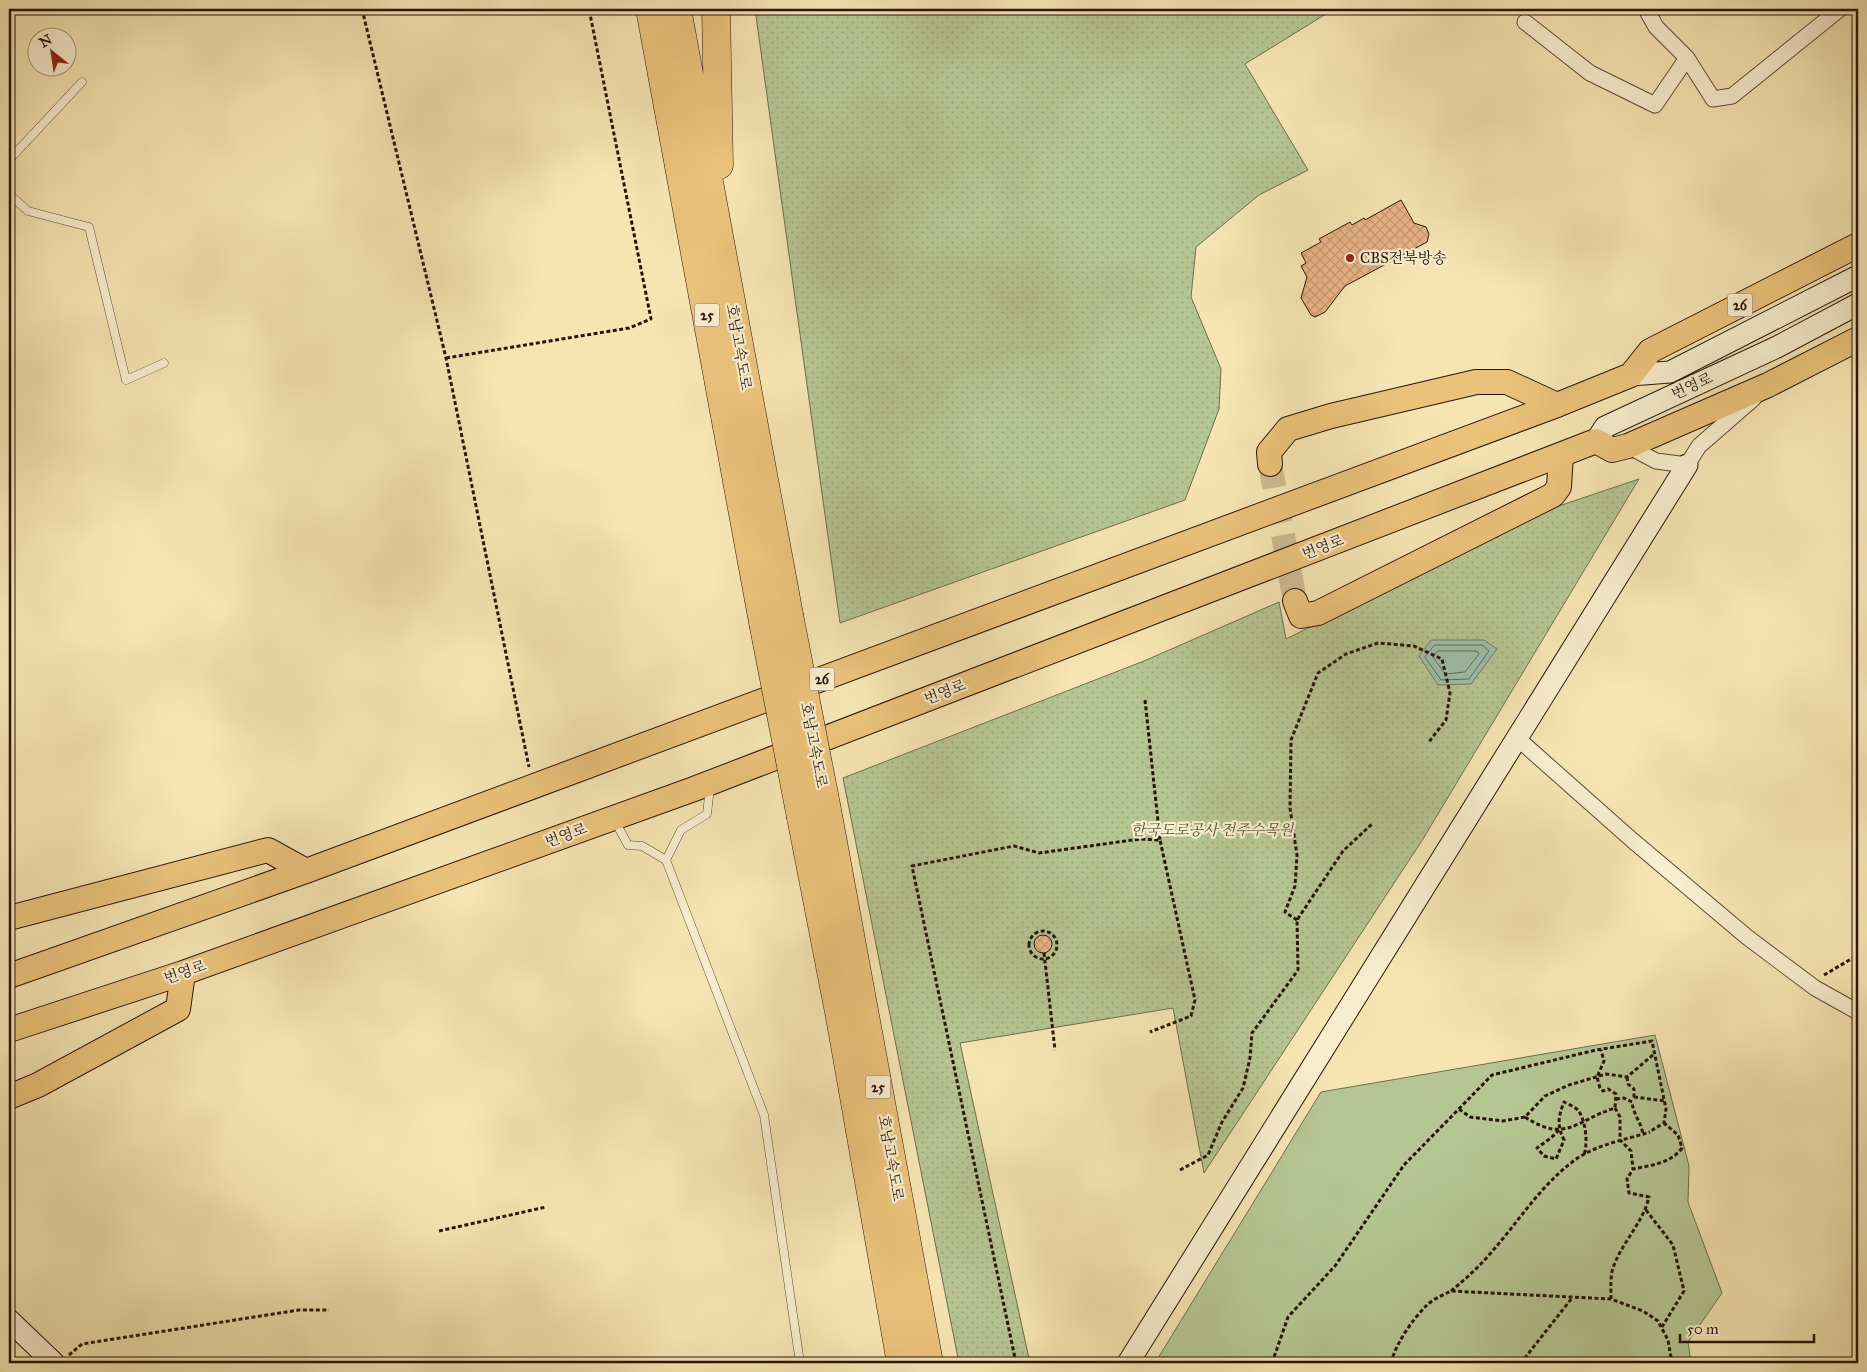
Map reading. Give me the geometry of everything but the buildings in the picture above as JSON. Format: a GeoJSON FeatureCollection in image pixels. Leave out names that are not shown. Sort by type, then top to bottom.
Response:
{"type":"FeatureCollection","features":[{"type":"Feature","properties":{"kind":"highway","name":"호남고속도로"},"geometry":{"type":"LineString","coordinates":[[650,9],[776,619],[814,813],[929,1363]]}},
{"type":"Feature","properties":{"kind":"highway","name":"호남고속도로"},"geometry":{"type":"LineString","coordinates":[[677,9],[714,206],[776,619]]}},
{"type":"Feature","properties":{"kind":"highway"},"geometry":{"type":"LineString","coordinates":[[714,206],[720,184],[716,9]]}},
{"type":"Feature","properties":{"kind":"highway","name":"호남고속도로"},"geometry":{"type":"LineString","coordinates":[[814,813],[840,1017],[902,1363]]}},
{"type":"Feature","properties":{"kind":"main road","name":"26"},"geometry":{"type":"LineString","coordinates":[[1631,375],[1650,350],[1858,245]]}},
{"type":"Feature","properties":{"kind":"main road"},"geometry":{"type":"LineString","coordinates":[[1596,441],[1612,450],[1628,446],[1768,385],[1858,338]]}},
{"type":"Feature","properties":{"kind":"main road","name":"번영로"},"geometry":{"type":"LineString","coordinates":[[9,976],[306,871],[533,787],[1557,405],[1631,375]]}},
{"type":"Feature","properties":{"kind":"main road"},"geometry":{"type":"LineString","coordinates":[[1270,464],[1269,452],[1288,428],[1476,382],[1507,382],[1557,405]]}},
{"type":"Feature","properties":{"kind":"main road","name":"번영로"},"geometry":{"type":"LineString","coordinates":[[9,1030],[183,973],[711,783],[1596,441]]}},
{"type":"Feature","properties":{"kind":"main road"},"geometry":{"type":"LineString","coordinates":[[1295,601],[1301,616],[1318,613],[1553,495],[1559,487],[1561,455]]}},
{"type":"Feature","properties":{"kind":"main road"},"geometry":{"type":"LineString","coordinates":[[9,918],[268,850],[306,871]]}},
{"type":"Feature","properties":{"kind":"main road"},"geometry":{"type":"LineString","coordinates":[[9,1096],[38,1086],[178,1009],[183,973]]}},
{"type":"Feature","properties":{"kind":"street"},"geometry":{"type":"LineString","coordinates":[[1646,9],[1656,26],[1687,58],[1713,99],[1732,96],[1840,9]]}},
{"type":"Feature","properties":{"kind":"street"},"geometry":{"type":"LineString","coordinates":[[1525,22],[1590,73],[1655,105],[1687,58]]}},
{"type":"Feature","properties":{"kind":"street","name":"번영로"},"geometry":{"type":"LineString","coordinates":[[1631,375],[1670,372],[1858,276]]}},
{"type":"Feature","properties":{"kind":"street","name":"번영로"},"geometry":{"type":"LineString","coordinates":[[1596,441],[1605,427],[1777,347],[1858,304]]}},
{"type":"Feature","properties":{"kind":"street"},"geometry":{"type":"LineString","coordinates":[[1128,1363],[1698,446],[1768,385]]}},
{"type":"Feature","properties":{"kind":"street"},"geometry":{"type":"LineString","coordinates":[[1628,446],[1656,461],[1688,464]]}},
{"type":"Feature","properties":{"kind":"street"},"geometry":{"type":"LineString","coordinates":[[1516,738],[1632,840],[1748,937],[1812,986],[1858,1012]]}},
{"type":"Feature","properties":{"kind":"street"},"geometry":{"type":"LineString","coordinates":[[9,1320],[59,1361]]}},
{"type":"Feature","properties":{"kind":"lane"},"geometry":{"type":"LineString","coordinates":[[9,160],[82,82]]}},
{"type":"Feature","properties":{"kind":"lane"},"geometry":{"type":"LineString","coordinates":[[9,194],[28,211],[89,227],[126,380],[164,363]]}},
{"type":"Feature","properties":{"kind":"lane"},"geometry":{"type":"LineString","coordinates":[[666,860],[680,830],[707,814],[711,783]]}},
{"type":"Feature","properties":{"kind":"lane"},"geometry":{"type":"LineString","coordinates":[[613,818],[628,845],[642,846],[666,860],[764,1115],[800,1363]]}},
{"type":"Feature","properties":{"kind":"path"},"geometry":{"type":"LineString","coordinates":[[362,9],[446,358],[533,787]]}},
{"type":"Feature","properties":{"kind":"path"},"geometry":{"type":"LineString","coordinates":[[446,358],[628,328],[651,319],[589,9]]}},
{"type":"Feature","properties":{"kind":"path"},"geometry":{"type":"LineString","coordinates":[[1297,920],[1285,912],[1294,886],[1297,855],[1290,808],[1291,740],[1318,673],[1346,654],[1378,643],[1414,646],[1442,659],[1450,693],[1446,720],[1428,743]]}},
{"type":"Feature","properties":{"kind":"path"},"geometry":{"type":"LineString","coordinates":[[1146,700],[1160,840],[1195,1000],[1191,1016],[1150,1032]]}},
{"type":"Feature","properties":{"kind":"path"},"geometry":{"type":"LineString","coordinates":[[1180,1170],[1208,1155],[1222,1122],[1243,1088],[1250,1058],[1252,1033],[1298,970],[1297,920],[1343,851],[1373,823]]}},
{"type":"Feature","properties":{"kind":"path"},"geometry":{"type":"LineString","coordinates":[[1016,1363],[912,866],[1014,846],[1039,853],[1140,839],[1160,840]]}},
{"type":"Feature","properties":{"kind":"path"},"geometry":{"type":"LineString","coordinates":[[1044,931],[1053,934],[1058,947],[1053,956],[1044,960],[1036,958],[1029,946],[1032,937],[1044,931]]}},
{"type":"Feature","properties":{"kind":"path"},"geometry":{"type":"LineString","coordinates":[[1044,953],[1055,1050]]}},
{"type":"Feature","properties":{"kind":"path"},"geometry":{"type":"LineString","coordinates":[[1812,986],[1821,977],[1858,955]]}},
{"type":"Feature","properties":{"kind":"path"},"geometry":{"type":"LineString","coordinates":[[1272,1363],[1288,1317],[1335,1266],[1404,1165],[1492,1075],[1602,1050],[1652,1041],[1665,1101],[1664,1123]]}},
{"type":"Feature","properties":{"kind":"path"},"geometry":{"type":"LineString","coordinates":[[1602,1050],[1604,1061],[1597,1077],[1600,1088],[1603,1090],[1608,1089],[1616,1094],[1615,1108],[1620,1117],[1620,1140],[1631,1151],[1633,1169],[1626,1179],[1629,1193],[1649,1197],[1646,1210],[1621,1248],[1612,1270],[1611,1299]]}},
{"type":"Feature","properties":{"kind":"path"},"geometry":{"type":"LineString","coordinates":[[1459,1108],[1470,1117],[1503,1121],[1525,1116],[1545,1096],[1569,1085],[1606,1074],[1627,1077],[1654,1054]]}},
{"type":"Feature","properties":{"kind":"path"},"geometry":{"type":"LineString","coordinates":[[1627,1077],[1628,1084],[1634,1089],[1633,1110],[1641,1122],[1643,1134]]}},
{"type":"Feature","properties":{"kind":"path"},"geometry":{"type":"LineString","coordinates":[[1634,1097],[1665,1101]]}},
{"type":"Feature","properties":{"kind":"path"},"geometry":{"type":"LineString","coordinates":[[1616,1099],[1624,1098],[1632,1102]]}},
{"type":"Feature","properties":{"kind":"path"},"geometry":{"type":"LineString","coordinates":[[1558,1130],[1552,1138],[1537,1148],[1544,1156],[1556,1159],[1560,1153],[1564,1140],[1558,1130],[1558,1116],[1564,1102],[1577,1109],[1584,1122],[1586,1148],[1584,1155]]}},
{"type":"Feature","properties":{"kind":"path"},"geometry":{"type":"LineString","coordinates":[[1525,1116],[1539,1126],[1558,1130],[1571,1129],[1601,1112],[1615,1108]]}},
{"type":"Feature","properties":{"kind":"path"},"geometry":{"type":"LineString","coordinates":[[1393,1362],[1410,1326],[1428,1304],[1451,1291],[1495,1248],[1522,1213],[1556,1175],[1584,1155],[1620,1140],[1643,1134],[1664,1123]]}},
{"type":"Feature","properties":{"kind":"path"},"geometry":{"type":"LineString","coordinates":[[1633,1169],[1663,1163],[1676,1156],[1682,1148],[1678,1135],[1664,1123]]}},
{"type":"Feature","properties":{"kind":"path"},"geometry":{"type":"LineString","coordinates":[[439,1231],[546,1207]]}},
{"type":"Feature","properties":{"kind":"path"},"geometry":{"type":"LineString","coordinates":[[1646,1210],[1673,1245],[1684,1291],[1661,1328]]}},
{"type":"Feature","properties":{"kind":"path"},"geometry":{"type":"LineString","coordinates":[[1451,1291],[1611,1299],[1643,1311],[1658,1321],[1668,1340],[1672,1363]]}},
{"type":"Feature","properties":{"kind":"path"},"geometry":{"type":"LineString","coordinates":[[1520,1363],[1572,1298]]}},
{"type":"Feature","properties":{"kind":"path"},"geometry":{"type":"LineString","coordinates":[[59,1361],[82,1344],[299,1310],[329,1310]]}},
{"type":"Feature","properties":{"kind":"path"},"geometry":{"type":"LineString","coordinates":[[1524,1359],[1528,1363]]}},
{"type":"Feature","properties":{"kind":"green space"},"geometry":{"type":"Polygon","coordinates":[[[755,9],[1334,9],[1245,64],[1308,170],[1259,195],[1196,247],[1191,297],[1221,369],[1219,409],[1185,500],[840,623],[755,9]]]}},
{"type":"Feature","properties":{"kind":"green space","name":"한국도로공사 전주수목원"},"geometry":{"type":"Polygon","coordinates":[[[1639,479],[1423,839],[1204,1173],[1173,1008],[960,1043],[1030,1363],[959,1363],[843,778],[1144,661],[1279,602],[1286,639],[1538,513],[1639,479]]]}},
{"type":"Feature","properties":{"kind":"green space"},"geometry":{"type":"Polygon","coordinates":[[[1655,1035],[1689,1166],[1688,1202],[1722,1293],[1688,1342],[1691,1363],[1155,1363],[1321,1092],[1655,1035]]]}},
{"type":"Feature","properties":{"kind":"water"},"geometry":{"type":"Polygon","coordinates":[[[1431,640],[1484,640],[1497,649],[1471,684],[1438,685],[1419,656],[1431,640]]]}},
{"type":"Feature","properties":{"kind":"tunnel"},"geometry":{"type":"LineString","coordinates":[[1270,464],[1295,601]]}},
{"type":"Feature","properties":{"kind":"place","name":"CBS전북방송"},"geometry":{"type":"Point","coordinates":[1350,258]}}]}
